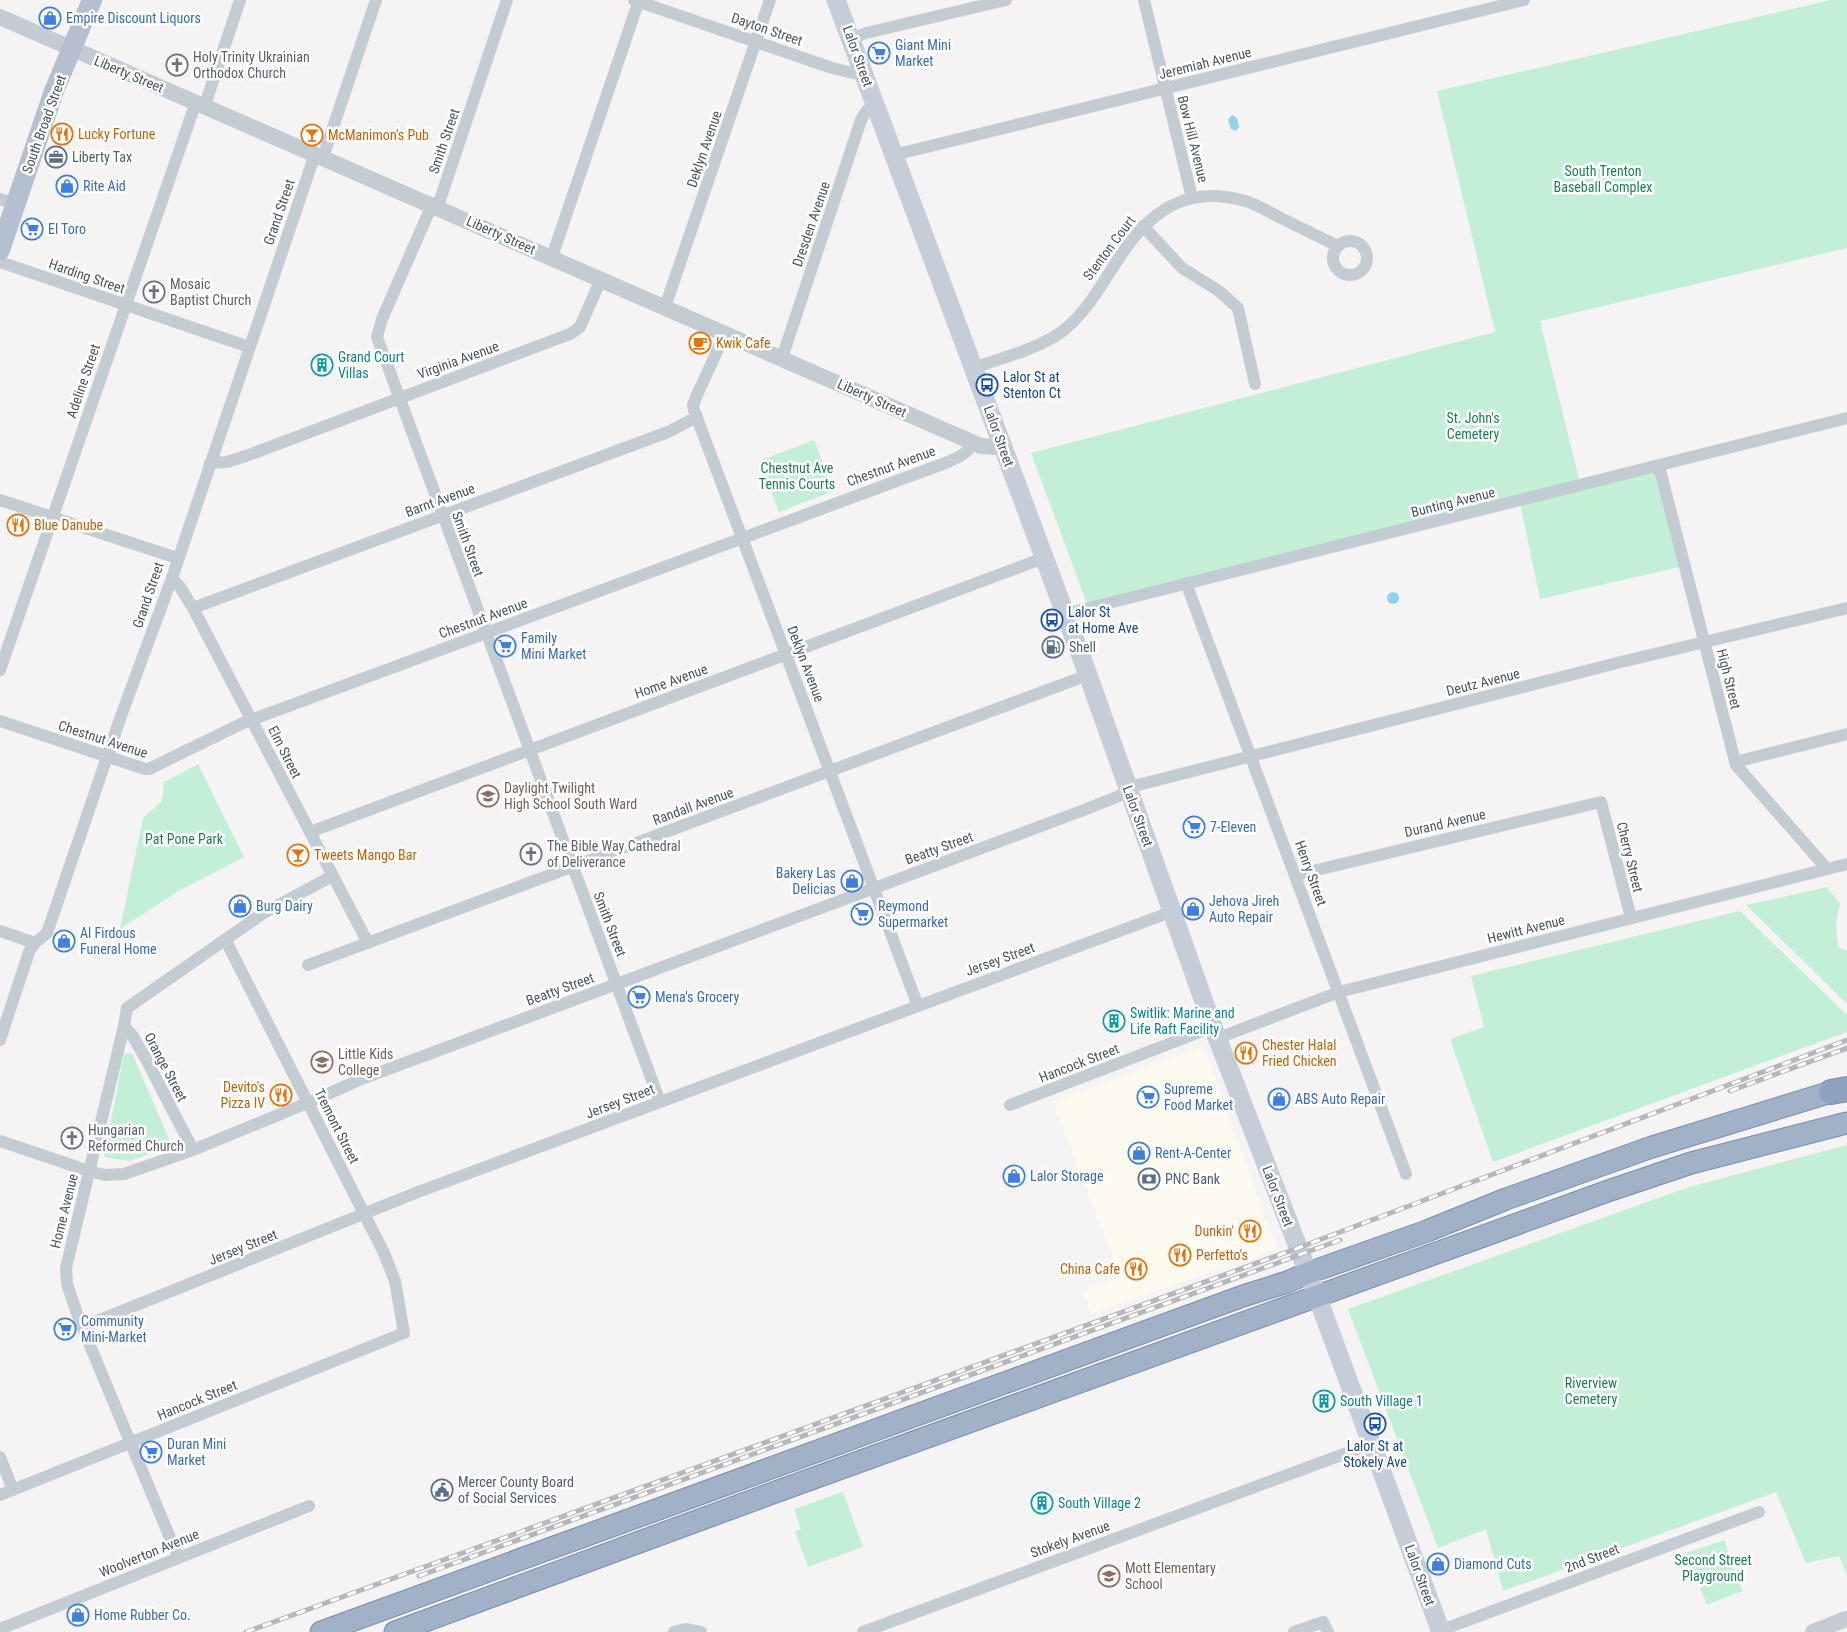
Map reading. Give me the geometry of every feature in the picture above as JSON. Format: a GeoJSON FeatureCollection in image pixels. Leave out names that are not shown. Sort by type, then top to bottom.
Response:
{"type":"FeatureCollection","features":[{"type":"Feature","properties":{"kind":"highway"},"geometry":{"type":"LineString","coordinates":[[321,1632],[1243,1296],[1427,1231],[1506,1199],[1652,1147],[1842,1089]]}},
{"type":"Feature","properties":{"kind":"highway"},"geometry":{"type":"LineString","coordinates":[[395,1632],[1608,1191],[1682,1166],[1847,1123]]}},
{"type":"Feature","properties":{"kind":"main road","name":"South Broad Street"},"geometry":{"type":"LineString","coordinates":[[0,250],[8,202],[92,0]]}},
{"type":"Feature","properties":{"kind":"main road","name":"Lalor Street"},"geometry":{"type":"LineString","coordinates":[[836,0],[1088,674],[1216,1033],[1317,1296],[1439,1632]]}},
{"type":"Feature","properties":{"kind":"street","name":"Adeline Street"},"geometry":{"type":"LineString","coordinates":[[0,670],[125,305],[240,0]]}},
{"type":"Feature","properties":{"kind":"street","name":"Grand Street"},"geometry":{"type":"LineString","coordinates":[[0,1040],[29,952],[47,933],[107,756],[172,578],[177,558],[249,347],[376,0]]}},
{"type":"Feature","properties":{"kind":"street","name":"Smith Street"},"geometry":{"type":"LineString","coordinates":[[507,0],[440,200],[428,214],[376,337],[660,1102]]}},
{"type":"Feature","properties":{"kind":"street","name":"Dayton Street"},"geometry":{"type":"LineString","coordinates":[[637,0],[844,72],[853,73],[862,70]]}},
{"type":"Feature","properties":{"kind":"street"},"geometry":{"type":"LineString","coordinates":[[552,257],[637,0]]}},
{"type":"Feature","properties":{"kind":"street","name":"Deklyn Avenue"},"geometry":{"type":"LineString","coordinates":[[665,308],[770,0]]}},
{"type":"Feature","properties":{"kind":"street"},"geometry":{"type":"LineString","coordinates":[[851,39],[866,33],[1006,0]]}},
{"type":"Feature","properties":{"kind":"street","name":"Bow Hill Avenue"},"geometry":{"type":"LineString","coordinates":[[1144,0],[1192,198]]}},
{"type":"Feature","properties":{"kind":"street","name":"Jeremiah Avenue"},"geometry":{"type":"LineString","coordinates":[[894,155],[1524,0]]}},
{"type":"Feature","properties":{"kind":"street","name":"Liberty Street"},"geometry":{"type":"LineString","coordinates":[[0,17],[974,442],[987,447],[1002,446]]}},
{"type":"Feature","properties":{"kind":"street","name":"Dresden Avenue"},"geometry":{"type":"LineString","coordinates":[[782,358],[861,120],[867,110],[876,105]]}},
{"type":"Feature","properties":{"kind":"street","name":"Stenton Court"},"geometry":{"type":"LineString","coordinates":[[973,368],[1033,346],[1062,332],[1078,317],[1143,226],[1162,210],[1176,203],[1192,198],[1209,196],[1226,196],[1243,200],[1338,246]]}},
{"type":"Feature","properties":{"kind":"street"},"geometry":{"type":"LineString","coordinates":[[1143,226],[1182,268],[1219,291],[1238,308],[1255,384]]}},
{"type":"Feature","properties":{"kind":"street","name":"Harding Street"},"geometry":{"type":"LineString","coordinates":[[0,262],[249,347]]}},
{"type":"Feature","properties":{"kind":"street","name":"Virginia Avenue"},"geometry":{"type":"LineString","coordinates":[[210,463],[227,462],[246,456],[539,347],[577,331],[601,279]]}},
{"type":"Feature","properties":{"kind":"street","name":"Deklyn Avenue"},"geometry":{"type":"LineString","coordinates":[[725,334],[693,405],[918,1006]]}},
{"type":"Feature","properties":{"kind":"street","name":"Barnt Avenue"},"geometry":{"type":"LineString","coordinates":[[193,608],[668,432],[697,417]]}},
{"type":"Feature","properties":{"kind":"street","name":"Bunting Avenue"},"geometry":{"type":"LineString","coordinates":[[1065,614],[1847,418]]}},
{"type":"Feature","properties":{"kind":"street","name":"Chestnut Avenue"},"geometry":{"type":"LineString","coordinates":[[0,721],[149,769],[251,720],[948,462],[971,449],[974,442]]}},
{"type":"Feature","properties":{"kind":"street","name":"High Street"},"geometry":{"type":"LineString","coordinates":[[1656,466],[1661,474],[1735,762],[1827,869]]}},
{"type":"Feature","properties":{"kind":"street"},"geometry":{"type":"LineString","coordinates":[[0,500],[177,558]]}},
{"type":"Feature","properties":{"kind":"street","name":"Home Avenue"},"geometry":{"type":"LineString","coordinates":[[310,832],[1044,558]]}},
{"type":"Feature","properties":{"kind":"street","name":"Elm Street"},"geometry":{"type":"LineString","coordinates":[[172,578],[193,608],[368,943]]}},
{"type":"Feature","properties":{"kind":"street","name":"Henry Street"},"geometry":{"type":"LineString","coordinates":[[1186,583],[1406,1174]]}},
{"type":"Feature","properties":{"kind":"street","name":"Deutz Avenue"},"geometry":{"type":"LineString","coordinates":[[1129,791],[1138,785],[1621,662],[1847,608]]}},
{"type":"Feature","properties":{"kind":"street","name":"Randall Avenue"},"geometry":{"type":"LineString","coordinates":[[308,966],[1088,674]]}},
{"type":"Feature","properties":{"kind":"street"},"geometry":{"type":"LineString","coordinates":[[1735,762],[1847,734]]}},
{"type":"Feature","properties":{"kind":"street","name":"Beatty Street"},"geometry":{"type":"LineString","coordinates":[[0,1141],[89,1171],[105,1175],[124,1174],[193,1150],[309,1103],[359,1080],[1084,810],[1129,791]]}},
{"type":"Feature","properties":{"kind":"street","name":"Durand Avenue"},"geometry":{"type":"LineString","coordinates":[[1296,875],[1601,802]]}},
{"type":"Feature","properties":{"kind":"street","name":"Cherry Street"},"geometry":{"type":"LineString","coordinates":[[1601,802],[1631,918]]}},
{"type":"Feature","properties":{"kind":"street","name":"Hewitt Avenue"},"geometry":{"type":"LineString","coordinates":[[1216,1033],[1339,992],[1847,864]]}},
{"type":"Feature","properties":{"kind":"street","name":"Home Avenue"},"geometry":{"type":"LineString","coordinates":[[178,1558],[82,1327],[65,1277],[126,1012],[132,1004],[225,939],[272,908],[332,876]]}},
{"type":"Feature","properties":{"kind":"street","name":"Jersey Street"},"geometry":{"type":"LineString","coordinates":[[82,1327],[418,1192],[1172,910]]}},
{"type":"Feature","properties":{"kind":"street"},"geometry":{"type":"LineString","coordinates":[[0,931],[35,944]]}},
{"type":"Feature","properties":{"kind":"street","name":"Tremont Street"},"geometry":{"type":"LineString","coordinates":[[225,939],[366,1214],[392,1272],[404,1333]]}},
{"type":"Feature","properties":{"kind":"street","name":"Orange Street"},"geometry":{"type":"LineString","coordinates":[[124,1026],[132,1035],[143,1054],[193,1150]]}},
{"type":"Feature","properties":{"kind":"street","name":"Hancock Street"},"geometry":{"type":"LineString","coordinates":[[1010,1105],[1216,1033]]}},
{"type":"Feature","properties":{"kind":"street","name":"Hancock Street"},"geometry":{"type":"LineString","coordinates":[[0,1495],[404,1333]]}},
{"type":"Feature","properties":{"kind":"street","name":"Stokely Avenue"},"geometry":{"type":"LineString","coordinates":[[863,1632],[1371,1444]]}},
{"type":"Feature","properties":{"kind":"street"},"geometry":{"type":"LineString","coordinates":[[0,1457],[13,1490]]}},
{"type":"Feature","properties":{"kind":"street","name":"Woolverton Avenue"},"geometry":{"type":"LineString","coordinates":[[0,1629],[309,1506]]}},
{"type":"Feature","properties":{"kind":"street","name":"2nd Street"},"geometry":{"type":"LineString","coordinates":[[1439,1632],[1759,1512]]}},
{"type":"Feature","properties":{"kind":"street"},"geometry":{"type":"LineString","coordinates":[[1294,1632],[1323,1622],[1328,1632]]}},
{"type":"Feature","properties":{"kind":"street"},"geometry":{"type":"LineString","coordinates":[[1812,1632],[1838,1625]]}},
{"type":"Feature","properties":{"kind":"street"},"geometry":{"type":"LineString","coordinates":[[674,1632],[685,1629],[701,1632]]}},
{"type":"Feature","properties":{"kind":"shaded area"},"geometry":{"type":"Polygon","coordinates":[[[1203,1046],[1277,1249],[1091,1314],[1083,1291],[1118,1278],[1119,1274],[1053,1102],[1203,1046]]]}},
{"type":"Feature","properties":{"kind":"green space"},"geometry":{"type":"Polygon","coordinates":[[[1831,0],[1847,0],[1847,248],[1540,321],[1581,487],[1665,467],[1688,565],[1540,599],[1520,503],[1089,609],[1031,453],[1495,332],[1437,91],[1831,0]]]}},
{"type":"Feature","properties":{"kind":"green space","name":"Chestnut Ave Tennis Courts"},"geometry":{"type":"Polygon","coordinates":[[[814,440],[834,491],[779,512],[759,461],[814,440]]]}},
{"type":"Feature","properties":{"kind":"green space","name":"Pat Pone Park"},"geometry":{"type":"Polygon","coordinates":[[[198,764],[244,857],[177,892],[120,929],[143,818],[162,801],[164,782],[198,764]]]}},
{"type":"Feature","properties":{"kind":"green space"},"geometry":{"type":"Polygon","coordinates":[[[1827,887],[1840,904],[1836,923],[1838,947],[1847,951],[1847,1004],[1746,905],[1827,887]]]}},
{"type":"Feature","properties":{"kind":"green space"},"geometry":{"type":"Polygon","coordinates":[[[1740,911],[1847,1015],[1847,1032],[1493,1162],[1450,1039],[1484,1027],[1471,976],[1740,911]]]}},
{"type":"Feature","properties":{"kind":"green space"},"geometry":{"type":"Polygon","coordinates":[[[132,1053],[172,1146],[129,1161],[104,1157],[124,1054],[132,1053]]]}},
{"type":"Feature","properties":{"kind":"green space","name":"Riverview Cemetery"},"geometry":{"type":"Polygon","coordinates":[[[1847,1145],[1847,1576],[1839,1556],[1806,1563],[1776,1492],[1503,1591],[1486,1529],[1438,1548],[1348,1309],[1689,1187],[1847,1145]]]}},
{"type":"Feature","properties":{"kind":"green space"},"geometry":{"type":"Polygon","coordinates":[[[843,1492],[863,1547],[808,1567],[795,1531],[801,1529],[794,1509],[843,1492]]]}},
{"type":"Feature","properties":{"kind":"green space","name":"Second Street Playground"},"geometry":{"type":"Polygon","coordinates":[[[1724,1540],[1742,1591],[1707,1605],[1686,1553],[1724,1540]]]}},
{"type":"Feature","properties":{"kind":"water"},"geometry":{"type":"Polygon","coordinates":[[[1232,115],[1237,118],[1239,127],[1236,131],[1231,129],[1228,120],[1232,115]]]}},
{"type":"Feature","properties":{"kind":"water"},"geometry":{"type":"Polygon","coordinates":[[[1391,592],[1395,592],[1399,598],[1395,604],[1391,604],[1387,600],[1387,596],[1391,592]]]}},
{"type":"Feature","properties":{"kind":"railway"},"geometry":{"type":"LineString","coordinates":[[246,1632],[1298,1248],[1847,1040]]}},
{"type":"Feature","properties":{"kind":"railway"},"geometry":{"type":"LineString","coordinates":[[1730,1091],[1847,1048]]}},
{"type":"Feature","properties":{"kind":"railway"},"geometry":{"type":"LineString","coordinates":[[419,1576],[1340,1240]]}},
{"type":"Feature","properties":{"kind":"place","name":"Empire Discount Liquors"},"geometry":{"type":"Point","coordinates":[50,18]}},
{"type":"Feature","properties":{"kind":"place","name":"Giant Mini Market"},"geometry":{"type":"Point","coordinates":[879,53]}},
{"type":"Feature","properties":{"kind":"place","name":"Holy Trinity Ukrainian Orthodox Church"},"geometry":{"type":"Point","coordinates":[177,65]}},
{"type":"Feature","properties":{"kind":"place","name":"Lucky Fortune"},"geometry":{"type":"Point","coordinates":[62,134]}},
{"type":"Feature","properties":{"kind":"place","name":"McManimon's Pub"},"geometry":{"type":"Point","coordinates":[312,135]}},
{"type":"Feature","properties":{"kind":"place","name":"Liberty Tax"},"geometry":{"type":"Point","coordinates":[56,157]}},
{"type":"Feature","properties":{"kind":"place","name":"Rite Aid"},"geometry":{"type":"Point","coordinates":[67,186]}},
{"type":"Feature","properties":{"kind":"place","name":"El Toro"},"geometry":{"type":"Point","coordinates":[32,229]}},
{"type":"Feature","properties":{"kind":"place","name":"Mosaic Baptist Church"},"geometry":{"type":"Point","coordinates":[154,292]}},
{"type":"Feature","properties":{"kind":"place","name":"Kwik Cafe"},"geometry":{"type":"Point","coordinates":[700,343]}},
{"type":"Feature","properties":{"kind":"place","name":"Grand Court Villas"},"geometry":{"type":"Point","coordinates":[322,365]}},
{"type":"Feature","properties":{"kind":"place","name":"Lalor St at Stenton Ct"},"geometry":{"type":"Point","coordinates":[987,385]}},
{"type":"Feature","properties":{"kind":"place","name":"Blue Danube"},"geometry":{"type":"Point","coordinates":[18,525]}},
{"type":"Feature","properties":{"kind":"place","name":"Lalor St at Home Ave"},"geometry":{"type":"Point","coordinates":[1052,620]}},
{"type":"Feature","properties":{"kind":"place","name":"Family Mini Market"},"geometry":{"type":"Point","coordinates":[505,646]}},
{"type":"Feature","properties":{"kind":"place","name":"Shell"},"geometry":{"type":"Point","coordinates":[1053,647]}},
{"type":"Feature","properties":{"kind":"place","name":"Daylight Twilight High School South Ward"},"geometry":{"type":"Point","coordinates":[488,796]}},
{"type":"Feature","properties":{"kind":"place","name":"7-Eleven"},"geometry":{"type":"Point","coordinates":[1194,827]}},
{"type":"Feature","properties":{"kind":"place","name":"The Bible Way Cathedral of Deliverance"},"geometry":{"type":"Point","coordinates":[531,854]}},
{"type":"Feature","properties":{"kind":"place","name":"Tweets Mango Bar"},"geometry":{"type":"Point","coordinates":[298,855]}},
{"type":"Feature","properties":{"kind":"place","name":"Bakery Las Delicias"},"geometry":{"type":"Point","coordinates":[852,881]}},
{"type":"Feature","properties":{"kind":"place","name":"Burg Dairy"},"geometry":{"type":"Point","coordinates":[240,906]}},
{"type":"Feature","properties":{"kind":"place","name":"Jehova Jireh Auto Repair"},"geometry":{"type":"Point","coordinates":[1193,909]}},
{"type":"Feature","properties":{"kind":"place","name":"Reymond Supermarket"},"geometry":{"type":"Point","coordinates":[862,914]}},
{"type":"Feature","properties":{"kind":"place","name":"Al Firdous Funeral Home"},"geometry":{"type":"Point","coordinates":[64,941]}},
{"type":"Feature","properties":{"kind":"place","name":"Mena's Grocery"},"geometry":{"type":"Point","coordinates":[639,997]}},
{"type":"Feature","properties":{"kind":"place","name":"Switlik: Marine and Life Raft Facility"},"geometry":{"type":"Point","coordinates":[1114,1021]}},
{"type":"Feature","properties":{"kind":"place","name":"Chester Halal Fried Chicken"},"geometry":{"type":"Point","coordinates":[1246,1053]}},
{"type":"Feature","properties":{"kind":"place","name":"Little Kids College"},"geometry":{"type":"Point","coordinates":[322,1062]}},
{"type":"Feature","properties":{"kind":"place","name":"Devito's Pizza IV"},"geometry":{"type":"Point","coordinates":[281,1095]}},
{"type":"Feature","properties":{"kind":"place","name":"Supreme Food Market"},"geometry":{"type":"Point","coordinates":[1148,1097]}},
{"type":"Feature","properties":{"kind":"place","name":"ABS Auto Repair"},"geometry":{"type":"Point","coordinates":[1279,1099]}},
{"type":"Feature","properties":{"kind":"place","name":"Hungarian Reformed Church"},"geometry":{"type":"Point","coordinates":[72,1138]}},
{"type":"Feature","properties":{"kind":"place","name":"Rent-A-Center"},"geometry":{"type":"Point","coordinates":[1139,1153]}},
{"type":"Feature","properties":{"kind":"place","name":"Lalor Storage"},"geometry":{"type":"Point","coordinates":[1014,1176]}},
{"type":"Feature","properties":{"kind":"place","name":"PNC Bank"},"geometry":{"type":"Point","coordinates":[1149,1179]}},
{"type":"Feature","properties":{"kind":"place","name":"Dunkin'"},"geometry":{"type":"Point","coordinates":[1250,1231]}},
{"type":"Feature","properties":{"kind":"place","name":"Perfetto's"},"geometry":{"type":"Point","coordinates":[1180,1255]}},
{"type":"Feature","properties":{"kind":"place","name":"China Cafe"},"geometry":{"type":"Point","coordinates":[1136,1269]}},
{"type":"Feature","properties":{"kind":"place","name":"Community Mini-Market"},"geometry":{"type":"Point","coordinates":[65,1329]}},
{"type":"Feature","properties":{"kind":"place","name":"South Village 1"},"geometry":{"type":"Point","coordinates":[1324,1401]}},
{"type":"Feature","properties":{"kind":"place","name":"Lalor St at Stokely Ave"},"geometry":{"type":"Point","coordinates":[1375,1424]}},
{"type":"Feature","properties":{"kind":"place","name":"Duran Mini Market"},"geometry":{"type":"Point","coordinates":[151,1452]}},
{"type":"Feature","properties":{"kind":"place","name":"Mercer County Board of Social Services"},"geometry":{"type":"Point","coordinates":[442,1490]}},
{"type":"Feature","properties":{"kind":"place","name":"South Village 2"},"geometry":{"type":"Point","coordinates":[1042,1503]}},
{"type":"Feature","properties":{"kind":"place","name":"Diamond Cuts"},"geometry":{"type":"Point","coordinates":[1438,1564]}},
{"type":"Feature","properties":{"kind":"place","name":"Mott Elementary School"},"geometry":{"type":"Point","coordinates":[1109,1576]}},
{"type":"Feature","properties":{"kind":"place","name":"Home Rubber Co."},"geometry":{"type":"Point","coordinates":[78,1615]}},
{"type":"Feature","properties":{"kind":"park label","name":"South Trenton Baseball Complex"},"geometry":{"type":"Point","coordinates":[1603,180]}},
{"type":"Feature","properties":{"kind":"park label","name":"St. John's Cemetery"},"geometry":{"type":"Point","coordinates":[1473,426]}}]}
